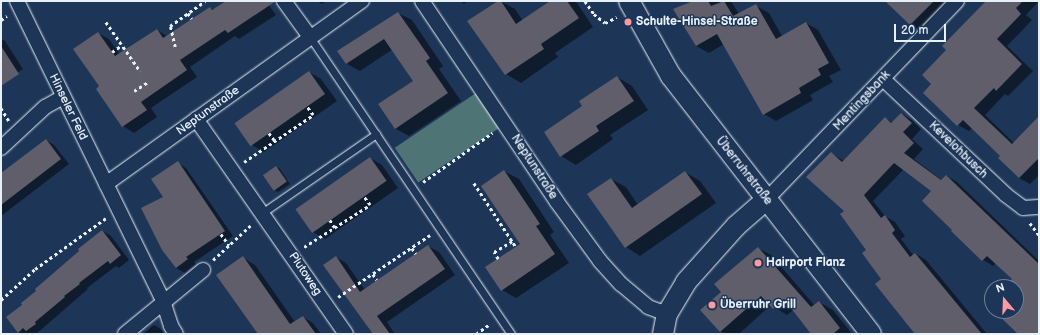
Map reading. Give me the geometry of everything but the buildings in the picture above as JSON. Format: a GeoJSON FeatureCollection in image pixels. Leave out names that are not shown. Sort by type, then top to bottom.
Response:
{"type":"FeatureCollection","features":[{"type":"Feature","properties":{"kind":"main road","name":"Überruhrstraße"},"geometry":{"type":"LineString","coordinates":[[631,5],[671,76],[871,334]]}},
{"type":"Feature","properties":{"kind":"main road"},"geometry":{"type":"LineString","coordinates":[[663,334],[667,314],[686,282],[736,226],[766,200]]}},
{"type":"Feature","properties":{"kind":"street","name":"Hinseler Feld"},"geometry":{"type":"LineString","coordinates":[[17,1],[163,301],[176,334]]}},
{"type":"Feature","properties":{"kind":"street"},"geometry":{"type":"LineString","coordinates":[[284,1],[310,37]]}},
{"type":"Feature","properties":{"kind":"street","name":"Neptunstraße"},"geometry":{"type":"LineString","coordinates":[[106,184],[362,1]]}},
{"type":"Feature","properties":{"kind":"street","name":"Neptunstraße"},"geometry":{"type":"LineString","coordinates":[[422,1],[557,202],[600,261],[621,284],[648,307],[667,314]]}},
{"type":"Feature","properties":{"kind":"street","name":"Mentingsbank"},"geometry":{"type":"LineString","coordinates":[[766,200],[957,1]]}},
{"type":"Feature","properties":{"kind":"street","name":"Kevelohbusch"},"geometry":{"type":"LineString","coordinates":[[883,79],[1006,196],[1023,208],[1039,207]]}},
{"type":"Feature","properties":{"kind":"street"},"geometry":{"type":"LineString","coordinates":[[1,148],[45,107],[64,98]]}},
{"type":"Feature","properties":{"kind":"street","name":"Plutoweg"},"geometry":{"type":"LineString","coordinates":[[196,119],[346,334]]}},
{"type":"Feature","properties":{"kind":"street"},"geometry":{"type":"LineString","coordinates":[[125,334],[163,301],[203,270]]}},
{"type":"Feature","properties":{"kind":"lane"},"geometry":{"type":"LineString","coordinates":[[310,37],[511,334]]}},
{"type":"Feature","properties":{"kind":"lane"},"geometry":{"type":"LineString","coordinates":[[262,213],[376,134]]}},
{"type":"Feature","properties":{"kind":"path"},"geometry":{"type":"LineString","coordinates":[[175,47],[170,26],[205,1]]}},
{"type":"Feature","properties":{"kind":"path"},"geometry":{"type":"LineString","coordinates":[[585,1],[594,14],[606,23],[631,5]]}},
{"type":"Feature","properties":{"kind":"path"},"geometry":{"type":"LineString","coordinates":[[188,13],[192,19]]}},
{"type":"Feature","properties":{"kind":"path"},"geometry":{"type":"LineString","coordinates":[[106,22],[140,71]]}},
{"type":"Feature","properties":{"kind":"path"},"geometry":{"type":"LineString","coordinates":[[112,52],[122,45]]}},
{"type":"Feature","properties":{"kind":"path"},"geometry":{"type":"LineString","coordinates":[[134,91],[148,82]]}},
{"type":"Feature","properties":{"kind":"path"},"geometry":{"type":"LineString","coordinates":[[232,171],[313,115],[307,107]]}},
{"type":"Feature","properties":{"kind":"path"},"geometry":{"type":"LineString","coordinates":[[413,189],[506,124]]}},
{"type":"Feature","properties":{"kind":"path"},"geometry":{"type":"LineString","coordinates":[[269,133],[275,141]]}},
{"type":"Feature","properties":{"kind":"path"},"geometry":{"type":"LineString","coordinates":[[474,183],[516,247]]}},
{"type":"Feature","properties":{"kind":"path"},"geometry":{"type":"LineString","coordinates":[[292,255],[370,205],[364,197]]}},
{"type":"Feature","properties":{"kind":"path"},"geometry":{"type":"LineString","coordinates":[[1,300],[53,255],[102,220],[120,213]]}},
{"type":"Feature","properties":{"kind":"path"},"geometry":{"type":"LineString","coordinates":[[203,270],[262,213]]}},
{"type":"Feature","properties":{"kind":"path"},"geometry":{"type":"LineString","coordinates":[[330,220],[335,228]]}},
{"type":"Feature","properties":{"kind":"path"},"geometry":{"type":"LineString","coordinates":[[326,305],[440,229]]}},
{"type":"Feature","properties":{"kind":"path"},"geometry":{"type":"LineString","coordinates":[[221,234],[229,245]]}},
{"type":"Feature","properties":{"kind":"path"},"geometry":{"type":"LineString","coordinates":[[498,259],[494,252],[512,240]]}},
{"type":"Feature","properties":{"kind":"path"},"geometry":{"type":"LineString","coordinates":[[412,248],[416,254]]}},
{"type":"Feature","properties":{"kind":"path"},"geometry":{"type":"LineString","coordinates":[[373,274],[377,280]]}},
{"type":"Feature","properties":{"kind":"path"},"geometry":{"type":"LineString","coordinates":[[476,334],[500,317]]}},
{"type":"Feature","properties":{"kind":"green space"},"geometry":{"type":"Polygon","coordinates":[[[476,93],[499,128],[418,183],[395,148],[476,93]]]}},
{"type":"Feature","properties":{"kind":"place","name":"Schulte-Hinsel-Straße"},"geometry":{"type":"Point","coordinates":[628,22]}},
{"type":"Feature","properties":{"kind":"place","name":"Hairport Flanz"},"geometry":{"type":"Point","coordinates":[758,263]}},
{"type":"Feature","properties":{"kind":"place","name":"Überruhr Grill"},"geometry":{"type":"Point","coordinates":[712,305]}}]}
